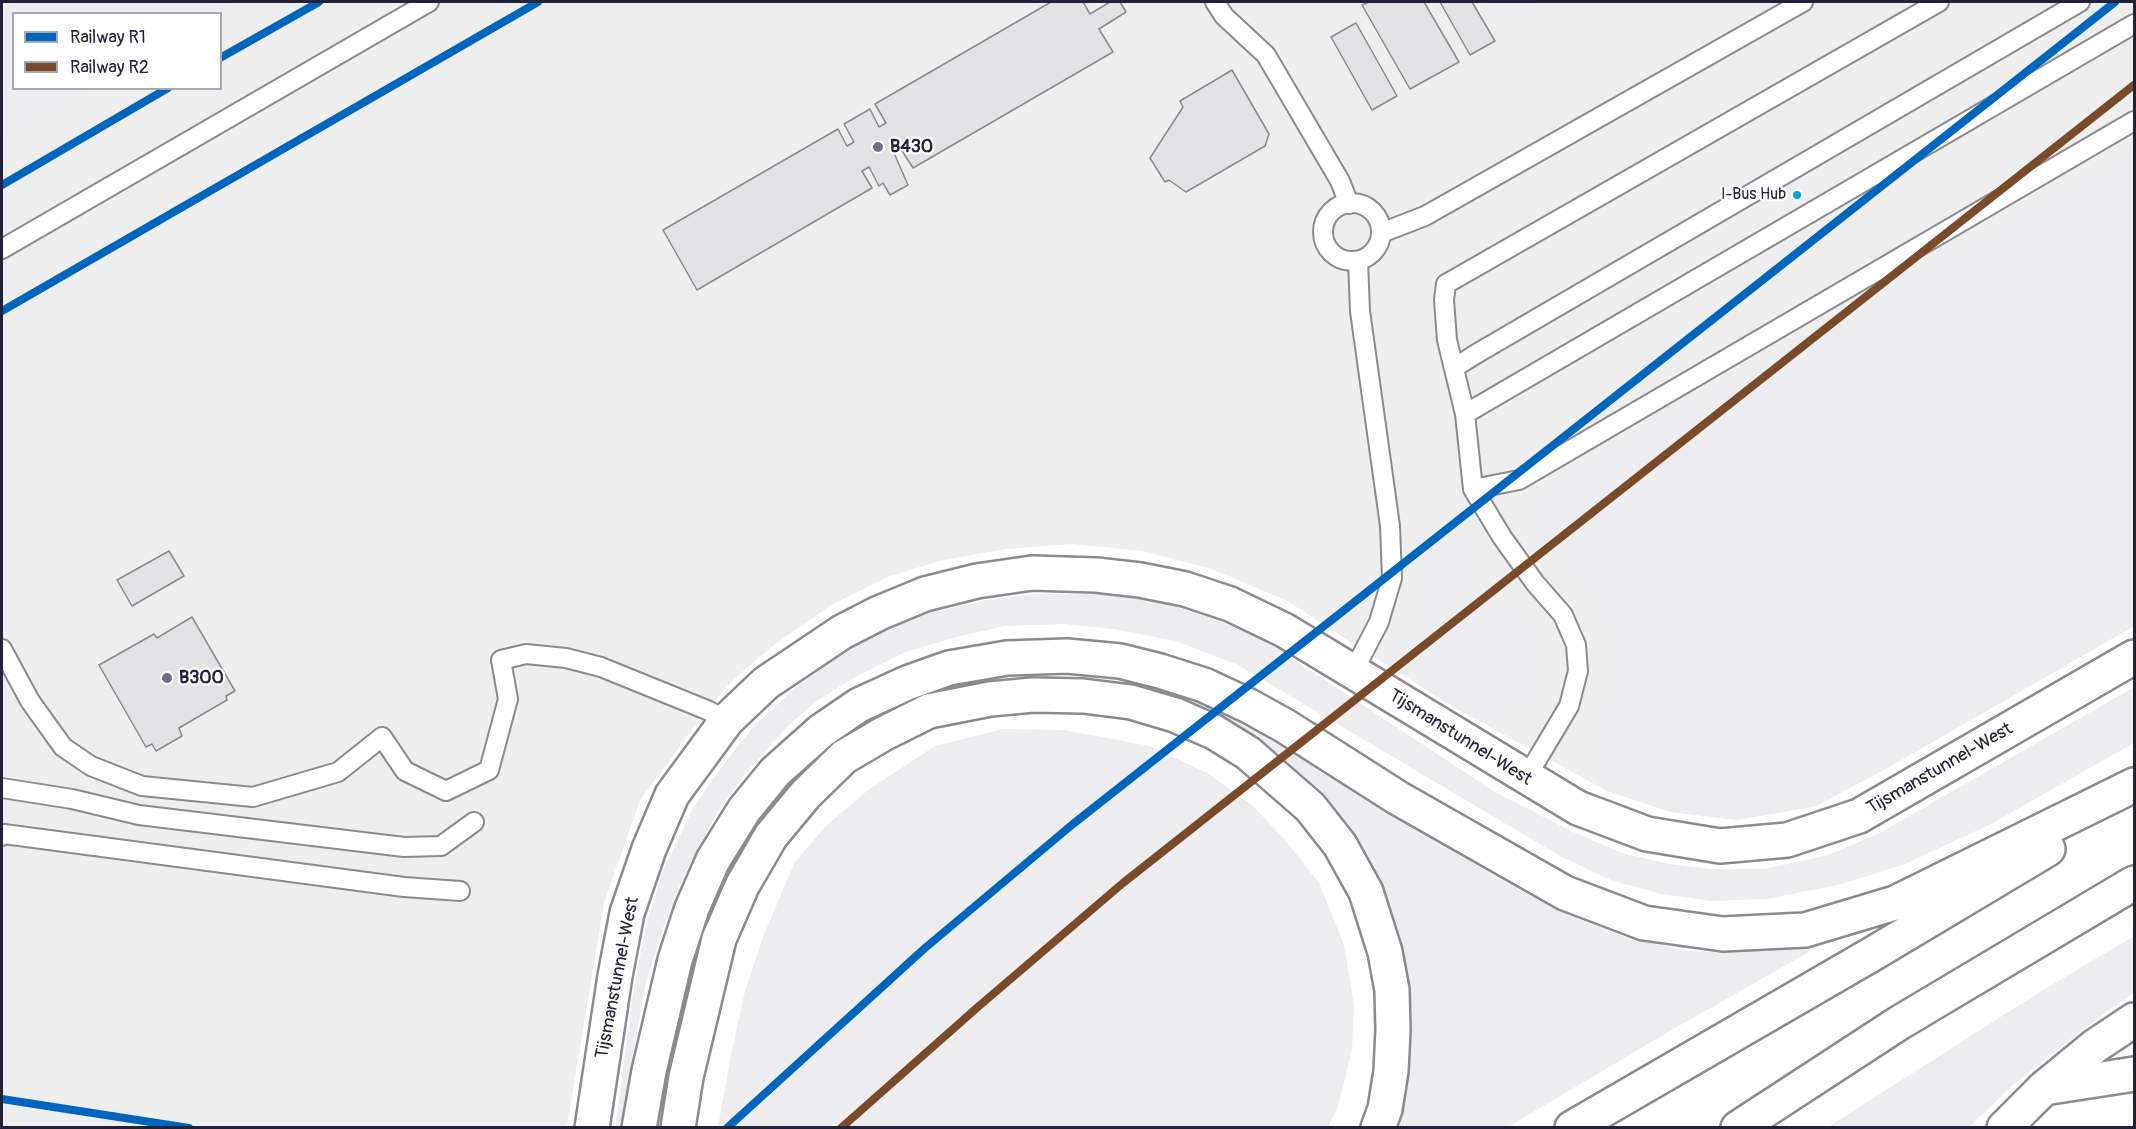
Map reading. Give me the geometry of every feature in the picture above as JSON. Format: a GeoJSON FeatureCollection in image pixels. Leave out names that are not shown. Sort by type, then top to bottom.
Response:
{"type":"FeatureCollection","features":[{"type":"Feature","properties":{"kind":"main road","name":"Tijsmanstunnel-West"},"geometry":{"type":"LineString","coordinates":[[592,1128],[627,913],[649,849],[672,795],[727,720],[766,683],[842,632],[879,613],[925,594],[977,581],[1032,573],[1118,577],[1185,589],[1230,604],[1284,630],[1578,808],[1647,834],[1720,846],[1787,840],[1859,816],[2134,657]]}},
{"type":"Feature","properties":{"kind":"main road"},"geometry":{"type":"LineString","coordinates":[[639,1128],[649,1071],[675,960],[692,908],[713,860],[744,810],[775,772],[820,731],[859,705],[907,683],[949,668],[1007,658],[1067,656],[1120,661],[1204,685],[1285,726],[1398,798],[1564,893],[1644,923],[1723,934],[1805,930],[1895,903],[2134,785]]}},
{"type":"Feature","properties":{"kind":"main road"},"geometry":{"type":"LineString","coordinates":[[678,1128],[686,1077],[719,939],[742,886],[771,836],[805,795],[844,757],[883,734],[929,711],[990,699],[1033,695],[1083,696],[1131,702],[1175,715],[1214,732],[1248,753],[1310,807],[1340,846],[1366,892],[1385,952],[1392,990],[1393,1030],[1391,1071],[1385,1108],[1378,1128]]}},
{"type":"Feature","properties":{"kind":"main road"},"geometry":{"type":"LineString","coordinates":[[1572,1128],[1884,947],[2134,798]]}},
{"type":"Feature","properties":{"kind":"main road"},"geometry":{"type":"LineString","coordinates":[[1738,1128],[1899,1023],[2134,883]]}},
{"type":"Feature","properties":{"kind":"main road"},"geometry":{"type":"LineString","coordinates":[[2004,1128],[2044,1088],[2095,1046],[2134,1020]]}},
{"type":"Feature","properties":{"kind":"main road"},"geometry":{"type":"LineString","coordinates":[[2044,1088],[2134,1074]]}},
{"type":"Feature","properties":{"kind":"lane"},"geometry":{"type":"LineString","coordinates":[[2,249],[429,2]]}},
{"type":"Feature","properties":{"kind":"lane"},"geometry":{"type":"LineString","coordinates":[[1215,2],[1224,16],[1266,56],[1340,181],[1350,204]]}},
{"type":"Feature","properties":{"kind":"lane"},"geometry":{"type":"LineString","coordinates":[[1381,233],[1425,216],[1803,2]]}},
{"type":"Feature","properties":{"kind":"lane"},"geometry":{"type":"LineString","coordinates":[[1526,778],[1569,706],[1578,671],[1576,645],[1563,615],[1535,583],[1502,537],[1473,489],[1465,414],[1447,340],[1444,300],[1446,284],[1939,2]]}},
{"type":"Feature","properties":{"kind":"lane"},"geometry":{"type":"LineString","coordinates":[[1454,368],[2080,2]]}},
{"type":"Feature","properties":{"kind":"lane"},"geometry":{"type":"LineString","coordinates":[[1465,414],[2134,24]]}},
{"type":"Feature","properties":{"kind":"lane"},"geometry":{"type":"LineString","coordinates":[[1473,489],[1519,480],[2134,121]]}},
{"type":"Feature","properties":{"kind":"lane"},"geometry":{"type":"LineString","coordinates":[[1350,204],[1359,204],[1368,209],[1379,223],[1381,233],[1374,251],[1358,261],[1340,258],[1332,253],[1323,237],[1326,218],[1332,211],[1350,204]]}},
{"type":"Feature","properties":{"kind":"lane"},"geometry":{"type":"LineString","coordinates":[[1353,672],[1379,622],[1392,578],[1390,526],[1360,311],[1358,261]]}},
{"type":"Feature","properties":{"kind":"lane"},"geometry":{"type":"LineString","coordinates":[[2,649],[30,701],[63,747],[92,766],[142,786],[253,797],[338,772],[382,737],[405,771],[446,790],[489,770],[508,699],[501,660],[526,654],[566,658],[631,678],[727,720]]}},
{"type":"Feature","properties":{"kind":"lane"},"geometry":{"type":"LineString","coordinates":[[2,788],[72,799],[139,815],[404,847],[441,846],[474,822]]}},
{"type":"Feature","properties":{"kind":"lane"},"geometry":{"type":"LineString","coordinates":[[2,836],[4,834],[16,835],[404,887],[460,891]]}},
{"type":"Feature","properties":{"kind":"shaded area"},"geometry":{"type":"Polygon","coordinates":[[[2,2],[2134,2],[2134,626],[1889,767],[1816,806],[1738,820],[1671,812],[1607,791],[1448,704],[1287,601],[1212,569],[1143,551],[1073,544],[1006,549],[943,560],[890,576],[831,605],[774,645],[735,678],[707,710],[640,800],[604,903],[567,1127],[2,1128],[2,2]]]}},
{"type":"Feature","properties":{"kind":"shaded area"},"geometry":{"type":"Polygon","coordinates":[[[2,2],[242,2],[222,13],[12,12],[12,90],[90,90],[2,141],[2,2]]]}},
{"type":"Feature","properties":{"kind":"shaded area"},"geometry":{"type":"Polygon","coordinates":[[[1485,2],[1544,2],[1500,27],[1485,2]]]}},
{"type":"Feature","properties":{"kind":"shaded area"},"geometry":{"type":"Polygon","coordinates":[[[2134,147],[2134,626],[1889,767],[1816,806],[1738,820],[1671,812],[1607,791],[1594,774],[1588,749],[1602,717],[1613,678],[1612,645],[1601,615],[1581,584],[1539,536],[1533,515],[1538,498],[1547,485],[1558,475],[2134,147]]]}},
{"type":"Feature","properties":{"kind":"shaded area"},"geometry":{"type":"Polygon","coordinates":[[[1452,519],[1492,582],[1538,631],[1547,649],[1548,670],[1544,689],[1522,714],[1487,720],[1470,716],[1428,691],[1418,680],[1412,666],[1409,645],[1422,602],[1423,584],[1422,558],[1413,523],[1452,519]]]}},
{"type":"Feature","properties":{"kind":"shaded area"},"geometry":{"type":"Polygon","coordinates":[[[1038,594],[1097,594],[1158,601],[1217,620],[1267,642],[1495,792],[1571,831],[1622,853],[1669,864],[1711,869],[1765,869],[1828,855],[1878,834],[2134,687],[2134,743],[1991,824],[1905,864],[1842,884],[1766,899],[1712,901],[1661,894],[1611,880],[1560,856],[1238,665],[1176,641],[1113,629],[1064,624],[1004,626],[953,638],[903,653],[857,676],[815,702],[786,728],[744,775],[717,813],[684,875],[663,928],[646,982],[623,1127],[615,1128],[635,980],[647,922],[663,870],[695,805],[726,761],[755,725],[795,688],[835,658],[882,631],[932,612],[986,600],[1038,594]]]}},
{"type":"Feature","properties":{"kind":"shaded area"},"geometry":{"type":"Polygon","coordinates":[[[1031,668],[1149,679],[1241,718],[1308,757],[1476,865],[1554,909],[1621,936],[1681,950],[1728,953],[1778,949],[1815,941],[1818,947],[1668,1032],[1508,1127],[1393,1127],[1399,1109],[1408,1055],[1411,1004],[1402,959],[1390,913],[1364,860],[1335,812],[1312,786],[1273,750],[1236,724],[1182,699],[1143,685],[1097,676],[1043,674],[990,679],[943,694],[789,799],[662,1128],[677,1023],[699,942],[710,909],[745,842],[767,807],[811,760],[865,720],[898,702],[965,680],[1031,668]]]}},
{"type":"Feature","properties":{"kind":"shaded area"},"geometry":{"type":"Polygon","coordinates":[[[1003,729],[1064,730],[1150,746],[1207,773],[1252,805],[1286,841],[1319,883],[1344,945],[1354,1005],[1352,1049],[1338,1107],[1328,1127],[718,1127],[745,991],[763,937],[795,862],[825,827],[868,790],[935,746],[1003,729]]]}},
{"type":"Feature","properties":{"kind":"shaded area"},"geometry":{"type":"Polygon","coordinates":[[[2134,936],[2134,993],[2014,1084],[1969,1127],[1828,1127],[2038,993],[2134,936]]]}},
{"type":"Feature","properties":{"kind":"building","name":"B430"},"geometry":{"type":"Polygon","coordinates":[[[1051,2],[1083,2],[1090,14],[1110,2],[1120,2],[1126,12],[1099,29],[1113,52],[913,168],[901,149],[894,153],[908,185],[890,195],[883,183],[879,186],[869,167],[862,171],[872,188],[697,290],[663,230],[838,129],[847,146],[854,142],[844,124],[870,109],[879,127],[886,123],[875,104],[1051,2]]]}},
{"type":"Feature","properties":{"kind":"building"},"geometry":{"type":"Polygon","coordinates":[[[1369,2],[1424,2],[1459,62],[1410,89],[1362,5],[1369,2]]]}},
{"type":"Feature","properties":{"kind":"building"},"geometry":{"type":"Polygon","coordinates":[[[1440,2],[1472,2],[1495,41],[1470,55],[1440,2]]]}},
{"type":"Feature","properties":{"kind":"building"},"geometry":{"type":"Polygon","coordinates":[[[1356,23],[1397,96],[1372,110],[1331,37],[1356,23]]]}},
{"type":"Feature","properties":{"kind":"building"},"geometry":{"type":"Polygon","coordinates":[[[1232,70],[1269,134],[1265,146],[1186,192],[1169,180],[1165,182],[1150,158],[1183,107],[1180,101],[1232,70]]]}},
{"type":"Feature","properties":{"kind":"building"},"geometry":{"type":"Polygon","coordinates":[[[169,551],[184,576],[132,606],[117,580],[169,551]]]}},
{"type":"Feature","properties":{"kind":"building","name":"B300"},"geometry":{"type":"Polygon","coordinates":[[[192,617],[235,691],[226,696],[227,700],[179,728],[182,736],[156,751],[152,744],[146,747],[99,665],[154,634],[157,638],[192,617]]]}},
{"type":"Feature","properties":{"kind":"rail line","name":"R1"},"geometry":{"type":"LineString","coordinates":[[222,57],[319,2]]}},
{"type":"Feature","properties":{"kind":"rail line","name":"R1"},"geometry":{"type":"LineString","coordinates":[[2,311],[538,2]]}},
{"type":"Feature","properties":{"kind":"rail line","name":"R1"},"geometry":{"type":"LineString","coordinates":[[727,1128],[925,948],[1073,824],[2115,2]]}},
{"type":"Feature","properties":{"kind":"rail line","name":"R2"},"geometry":{"type":"LineString","coordinates":[[841,1128],[1123,883],[2134,85]]}},
{"type":"Feature","properties":{"kind":"rail line","name":"R1"},"geometry":{"type":"LineString","coordinates":[[2,185],[165,90]]}},
{"type":"Feature","properties":{"kind":"rail line","name":"R1"},"geometry":{"type":"LineString","coordinates":[[2,1099],[189,1128]]}},
{"type":"Feature","properties":{"kind":"place","name":"B430"},"geometry":{"type":"Point","coordinates":[878,147]}},
{"type":"Feature","properties":{"kind":"place","name":"I-Bus Hub"},"geometry":{"type":"Point","coordinates":[1797,195]}},
{"type":"Feature","properties":{"kind":"place","name":"B300"},"geometry":{"type":"Point","coordinates":[167,678]}}]}
